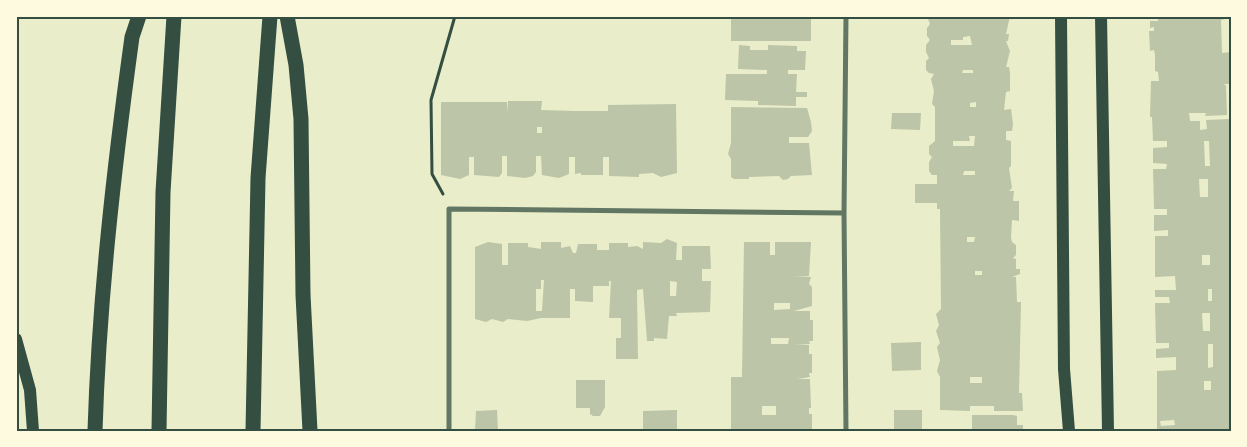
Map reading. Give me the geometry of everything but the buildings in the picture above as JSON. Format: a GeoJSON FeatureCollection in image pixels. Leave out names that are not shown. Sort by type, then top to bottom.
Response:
{"type":"FeatureCollection","features":[{"type":"Feature","properties":{"kind":"highway"},"geometry":{"type":"LineString","coordinates":[[95,431],[112,195],[132,37],[139,16]]}},
{"type":"Feature","properties":{"kind":"highway"},"geometry":{"type":"LineString","coordinates":[[159,431],[163,192],[174,16]]}},
{"type":"Feature","properties":{"kind":"highway"},"geometry":{"type":"LineString","coordinates":[[253,431],[258,178],[270,16]]}},
{"type":"Feature","properties":{"kind":"highway"},"geometry":{"type":"LineString","coordinates":[[287,16],[296,65],[301,119],[303,295],[310,431]]}},
{"type":"Feature","properties":{"kind":"main road"},"geometry":{"type":"LineString","coordinates":[[1061,16],[1064,369],[1069,431]]}},
{"type":"Feature","properties":{"kind":"main road"},"geometry":{"type":"LineString","coordinates":[[1101,16],[1108,431]]}},
{"type":"Feature","properties":{"kind":"main road"},"geometry":{"type":"LineString","coordinates":[[17,341],[30,390],[33,431]]}},
{"type":"Feature","properties":{"kind":"street"},"geometry":{"type":"LineString","coordinates":[[846,16],[844,212],[846,431]]}},
{"type":"Feature","properties":{"kind":"street"},"geometry":{"type":"LineString","coordinates":[[449,431],[449,209],[844,212]]}},
{"type":"Feature","properties":{"kind":"path"},"geometry":{"type":"LineString","coordinates":[[449,209],[432,174],[431,100],[455,16]]}}]}
